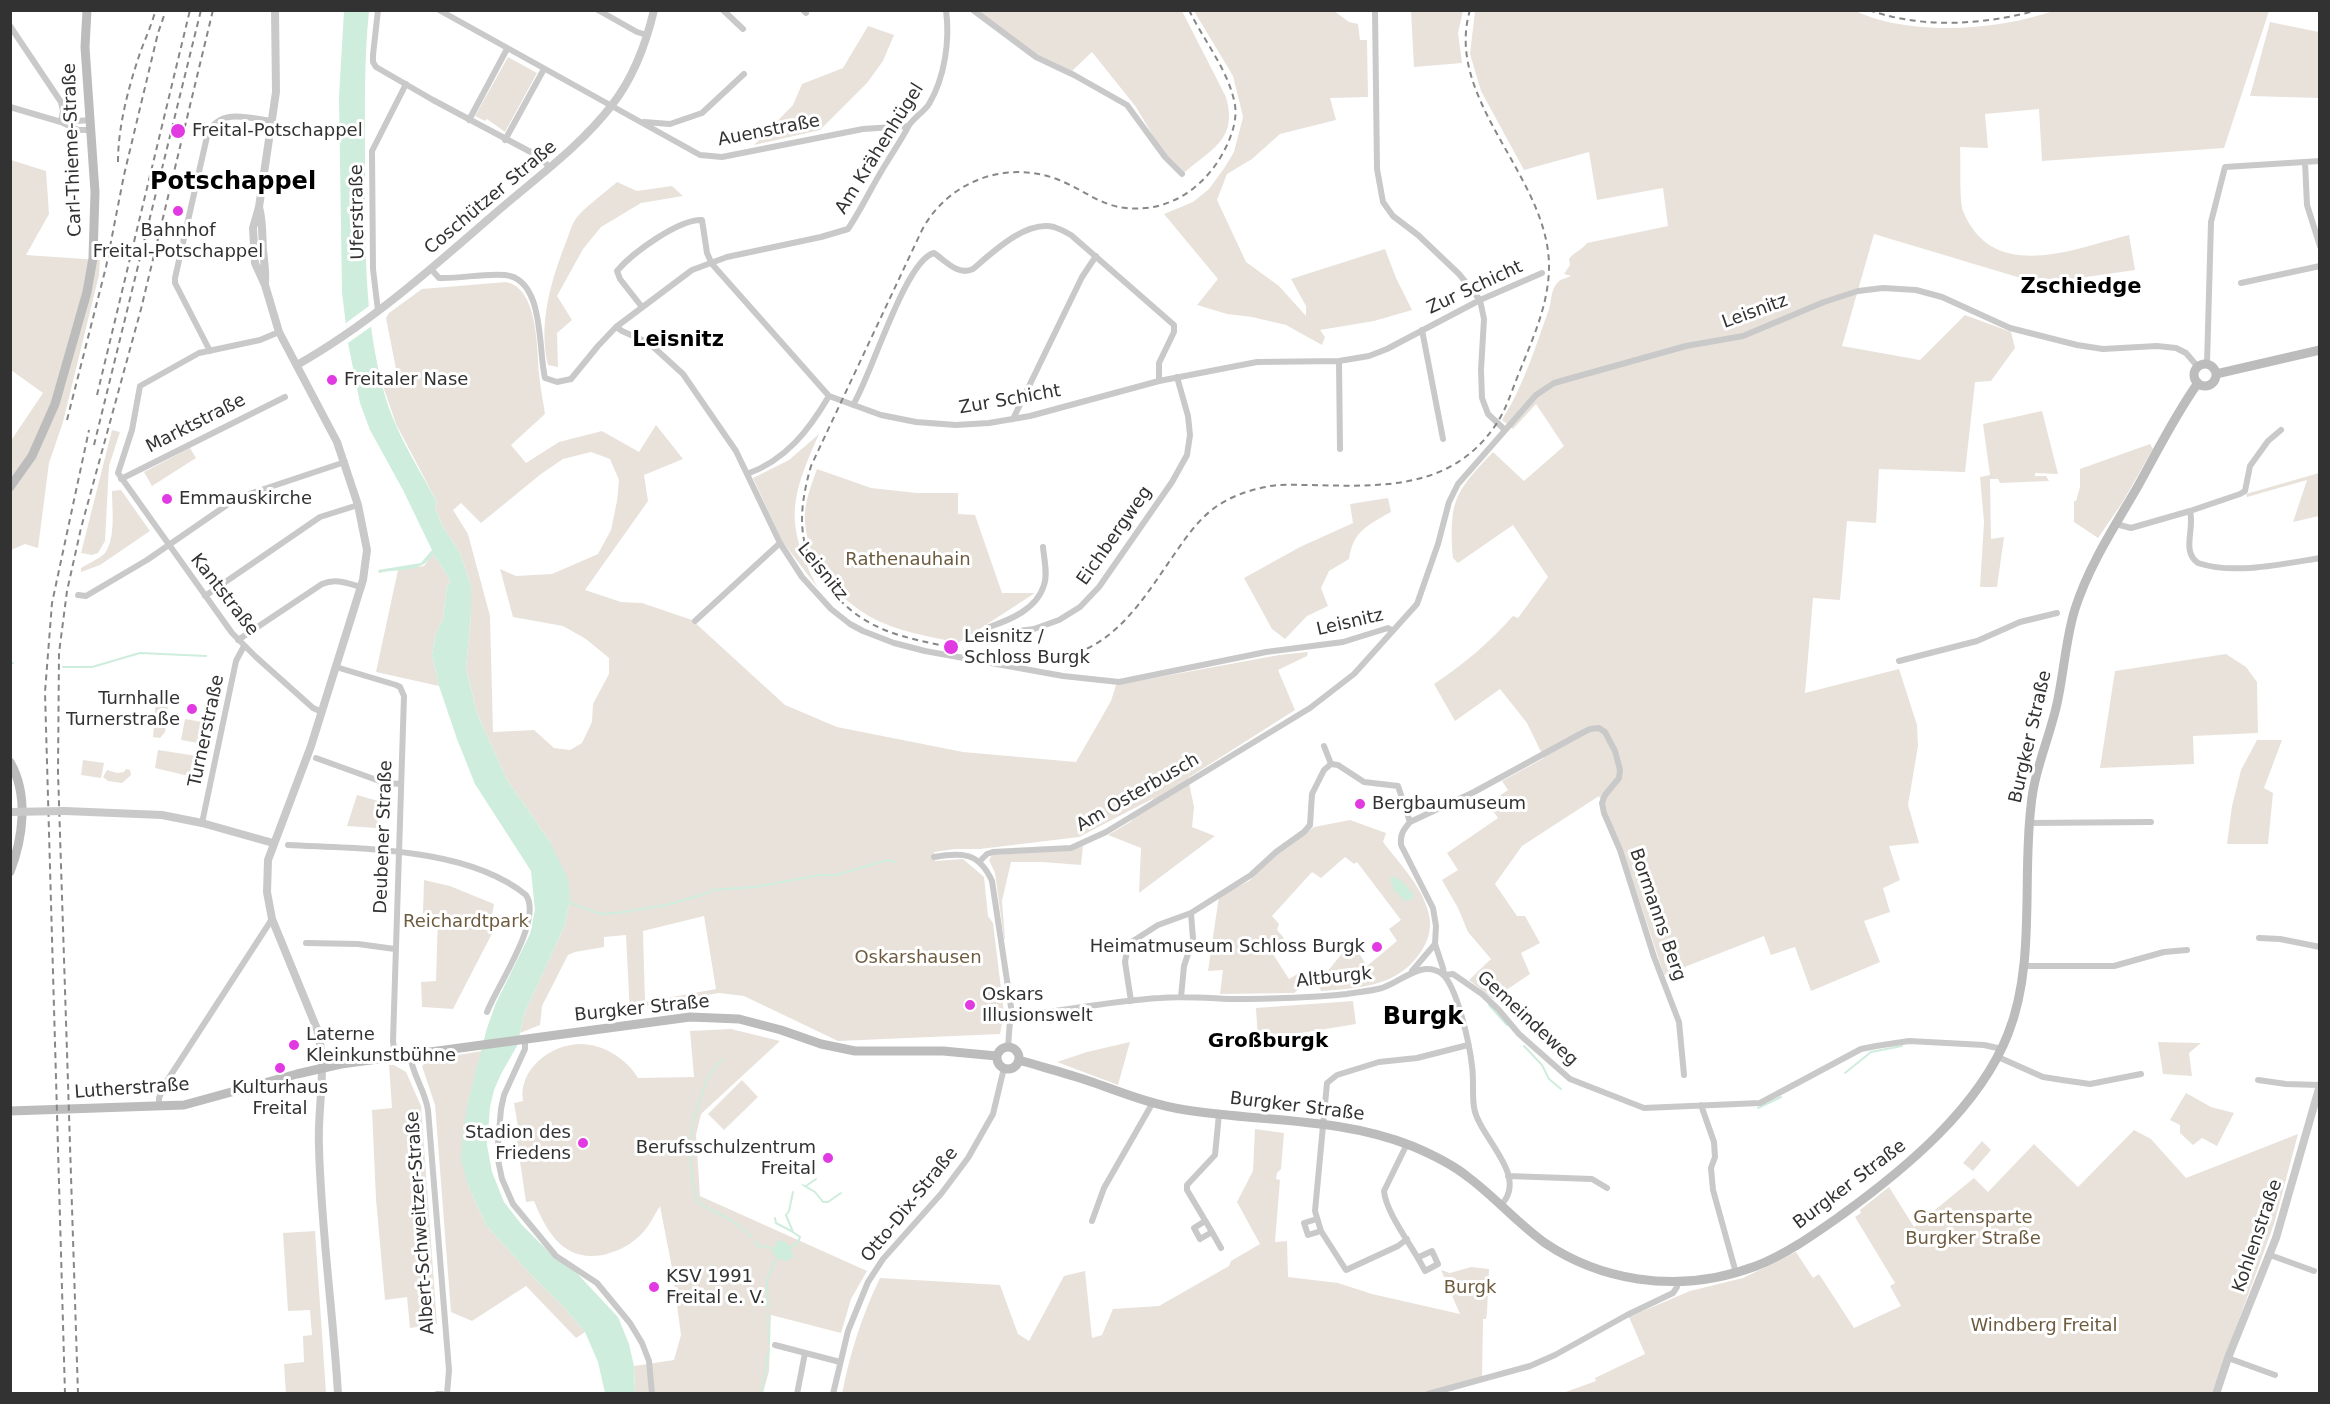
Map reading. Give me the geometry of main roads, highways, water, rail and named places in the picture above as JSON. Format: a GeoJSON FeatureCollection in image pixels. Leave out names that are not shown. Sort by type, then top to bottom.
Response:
{"type":"FeatureCollection","features":[{"type":"Feature","properties":{"kind":"main road","name":"Carl-Thieme-Straße"},"geometry":{"type":"LineString","coordinates":[[10,487],[32,456],[55,404],[87,292],[93,258],[91,125],[85,47],[87,10]]}},
{"type":"Feature","properties":{"kind":"main road"},"geometry":{"type":"LineString","coordinates":[[2216,374],[2319,350]]}},
{"type":"Feature","properties":{"kind":"main road"},"geometry":{"type":"LineString","coordinates":[[2202,365],[2213,368],[2216,374],[2214,381],[2208,385],[2198,383],[2194,375],[2202,365]]}},
{"type":"Feature","properties":{"kind":"main road","name":"Burgker Straße"},"geometry":{"type":"LineString","coordinates":[[1018,1060],[1054,1069],[1152,1104],[1219,1114],[1358,1129],[1407,1144],[1466,1175],[1545,1243],[1589,1266],[1635,1278],[1677,1281],[1736,1273],[1772,1259],[1847,1211],[1912,1161],[1972,1095],[2000,1053],[2017,1006],[2023,966],[2029,824],[2035,778],[2057,704],[2075,611],[2084,585],[2116,524],[2198,383]]}},
{"type":"Feature","properties":{"kind":"main road"},"geometry":{"type":"LineString","coordinates":[[10,762],[19,785],[21,802],[20,840],[10,872]]}},
{"type":"Feature","properties":{"kind":"main road","name":"Burgker Straße"},"geometry":{"type":"LineString","coordinates":[[395,1056],[690,1017],[711,1017],[757,1022],[821,1044],[855,1051],[943,1051],[997,1056]]}},
{"type":"Feature","properties":{"kind":"main road"},"geometry":{"type":"LineString","coordinates":[[1008,1047],[1017,1052],[1018,1060],[1015,1066],[1004,1068],[998,1064],[997,1056],[999,1050],[1008,1047]]}},
{"type":"Feature","properties":{"kind":"main road","name":"Lutherstraße"},"geometry":{"type":"LineString","coordinates":[[10,1111],[184,1105],[323,1068],[395,1056]]}},
{"type":"Feature","properties":{"kind":"waterway"},"geometry":{"type":"LineString","coordinates":[[63,667],[92,667],[140,653],[206,656]]}},
{"type":"Feature","properties":{"kind":"waterway"},"geometry":{"type":"LineString","coordinates":[[568,902],[600,914],[617,913],[666,905],[713,890],[754,887],[821,875],[837,875],[887,860],[895,862]]}},
{"type":"Feature","properties":{"kind":"waterway"},"geometry":{"type":"LineString","coordinates":[[1489,1005],[1507,1025]]}},
{"type":"Feature","properties":{"kind":"waterway"},"geometry":{"type":"LineString","coordinates":[[1524,1046],[1542,1065],[1549,1079],[1561,1089]]}},
{"type":"Feature","properties":{"kind":"waterway"},"geometry":{"type":"LineString","coordinates":[[1845,1073],[1871,1052],[1902,1046]]}},
{"type":"Feature","properties":{"kind":"waterway"},"geometry":{"type":"LineString","coordinates":[[722,1060],[714,1068],[707,1081],[696,1109],[690,1149],[694,1188],[697,1202],[732,1221],[751,1237]]}},
{"type":"Feature","properties":{"kind":"waterway"},"geometry":{"type":"LineString","coordinates":[[1758,1108],[1781,1097]]}},
{"type":"Feature","properties":{"kind":"waterway"},"geometry":{"type":"LineString","coordinates":[[806,1186],[816,1179]]}},
{"type":"Feature","properties":{"kind":"waterway"},"geometry":{"type":"LineString","coordinates":[[803,1185],[815,1192],[823,1202],[828,1202],[841,1193]]}},
{"type":"Feature","properties":{"kind":"waterway"},"geometry":{"type":"LineString","coordinates":[[788,1248],[797,1244],[800,1237],[793,1232],[786,1215],[793,1192]]}},
{"type":"Feature","properties":{"kind":"waterway"},"geometry":{"type":"LineString","coordinates":[[775,1218],[776,1223],[793,1232]]}},
{"type":"Feature","properties":{"kind":"waterway"},"geometry":{"type":"LineString","coordinates":[[755,1241],[760,1247],[767,1246],[774,1250]]}},
{"type":"Feature","properties":{"kind":"waterway"},"geometry":{"type":"LineString","coordinates":[[768,1308],[767,1279],[777,1257]]}},
{"type":"Feature","properties":{"kind":"waterway"},"geometry":{"type":"LineString","coordinates":[[768,1315],[769,1344]]}},
{"type":"Feature","properties":{"kind":"waterway"},"geometry":{"type":"LineString","coordinates":[[761,1394],[769,1349]]}},
{"type":"Feature","properties":{"kind":"railway"},"geometry":{"type":"LineString","coordinates":[[67,420],[106,267],[124,175],[158,33],[166,10]]}},
{"type":"Feature","properties":{"kind":"railway"},"geometry":{"type":"LineString","coordinates":[[97,395],[190,10]]}},
{"type":"Feature","properties":{"kind":"railway"},"geometry":{"type":"LineString","coordinates":[[94,445],[201,10]]}},
{"type":"Feature","properties":{"kind":"railway"},"geometry":{"type":"LineString","coordinates":[[78,1394],[58,772],[59,653],[67,591],[81,528],[141,309],[213,10]]}},
{"type":"Feature","properties":{"kind":"railway"},"geometry":{"type":"LineString","coordinates":[[1189,10],[1227,80],[1235,110],[1231,135],[1219,159],[1210,172],[1187,193],[1159,206],[1126,208],[1100,201],[1059,180],[1039,174],[1019,172],[1000,174],[963,187],[933,213],[922,230],[811,466],[803,501],[803,533],[812,563],[833,593],[860,617],[874,625],[903,636],[1003,658],[1041,660],[1075,654],[1094,645],[1126,619],[1196,526],[1211,510],[1231,498],[1277,485],[1398,483],[1426,477],[1452,466],[1476,448],[1497,423],[1508,401],[1542,311],[1549,269],[1545,235],[1534,203],[1484,108],[1471,76],[1466,44],[1470,10]]}},
{"type":"Feature","properties":{"kind":"railway"},"geometry":{"type":"LineString","coordinates":[[1869,10],[1910,20],[1953,23],[1996,19],[2038,10]]}},
{"type":"Feature","properties":{"kind":"railway"},"geometry":{"type":"LineString","coordinates":[[118,162],[120,135],[128,95],[155,12]]}},
{"type":"Feature","properties":{"kind":"railway"},"geometry":{"type":"LineString","coordinates":[[65,1394],[45,692],[52,603],[89,430]]}},
{"type":"Feature","properties":{"kind":"place","name":"Freital-Potschappel"},"geometry":{"type":"Point","coordinates":[178,131]}},
{"type":"Feature","properties":{"kind":"place","name":"Bahnhof Freital-Potschappel"},"geometry":{"type":"Point","coordinates":[178,211]}},
{"type":"Feature","properties":{"kind":"place","name":"Freitaler Nase"},"geometry":{"type":"Point","coordinates":[332,380]}},
{"type":"Feature","properties":{"kind":"place","name":"Emmauskirche"},"geometry":{"type":"Point","coordinates":[167,499]}},
{"type":"Feature","properties":{"kind":"place","name":"Leisnitz / Schloss Burgk"},"geometry":{"type":"Point","coordinates":[951,647]}},
{"type":"Feature","properties":{"kind":"place","name":"Turnhalle Turnerstraße"},"geometry":{"type":"Point","coordinates":[192,709]}},
{"type":"Feature","properties":{"kind":"place","name":"Bergbaumuseum"},"geometry":{"type":"Point","coordinates":[1360,804]}},
{"type":"Feature","properties":{"kind":"place","name":"Heimatmuseum Schloss Burgk"},"geometry":{"type":"Point","coordinates":[1377,947]}},
{"type":"Feature","properties":{"kind":"place","name":"Oskars Illusionswelt"},"geometry":{"type":"Point","coordinates":[970,1005]}},
{"type":"Feature","properties":{"kind":"place","name":"Laterne Kleinkunstbühne"},"geometry":{"type":"Point","coordinates":[294,1045]}},
{"type":"Feature","properties":{"kind":"place","name":"Kulturhaus Freital"},"geometry":{"type":"Point","coordinates":[280,1068]}},
{"type":"Feature","properties":{"kind":"place","name":"Stadion des Friedens"},"geometry":{"type":"Point","coordinates":[583,1143]}},
{"type":"Feature","properties":{"kind":"place","name":"Berufsschulzentrum Freital"},"geometry":{"type":"Point","coordinates":[828,1158]}},
{"type":"Feature","properties":{"kind":"place","name":"KSV 1991 Freital e. V."},"geometry":{"type":"Point","coordinates":[654,1287]}},
{"type":"Feature","properties":{"kind":"district","name":"Potschappel"},"geometry":{"type":"Point","coordinates":[233,183]}},
{"type":"Feature","properties":{"kind":"district","name":"Zschiedge"},"geometry":{"type":"Point","coordinates":[2081,288]}},
{"type":"Feature","properties":{"kind":"district","name":"Leisnitz"},"geometry":{"type":"Point","coordinates":[678,341]}},
{"type":"Feature","properties":{"kind":"district","name":"Burgk"},"geometry":{"type":"Point","coordinates":[1423,1018]}},
{"type":"Feature","properties":{"kind":"district","name":"Großburgk"},"geometry":{"type":"Point","coordinates":[1268,1042]}},
{"type":"Feature","properties":{"kind":"park label","name":"Rathenauhain"},"geometry":{"type":"Point","coordinates":[908,560]}},
{"type":"Feature","properties":{"kind":"park label","name":"Reichardtpark"},"geometry":{"type":"Point","coordinates":[466,922]}},
{"type":"Feature","properties":{"kind":"park label","name":"Oskarshausen"},"geometry":{"type":"Point","coordinates":[918,958]}},
{"type":"Feature","properties":{"kind":"park label","name":"Gartensparte Burgker Straße"},"geometry":{"type":"Point","coordinates":[1973,1228]}},
{"type":"Feature","properties":{"kind":"park label","name":"Windberg Freital"},"geometry":{"type":"Point","coordinates":[2044,1326]}}]}
